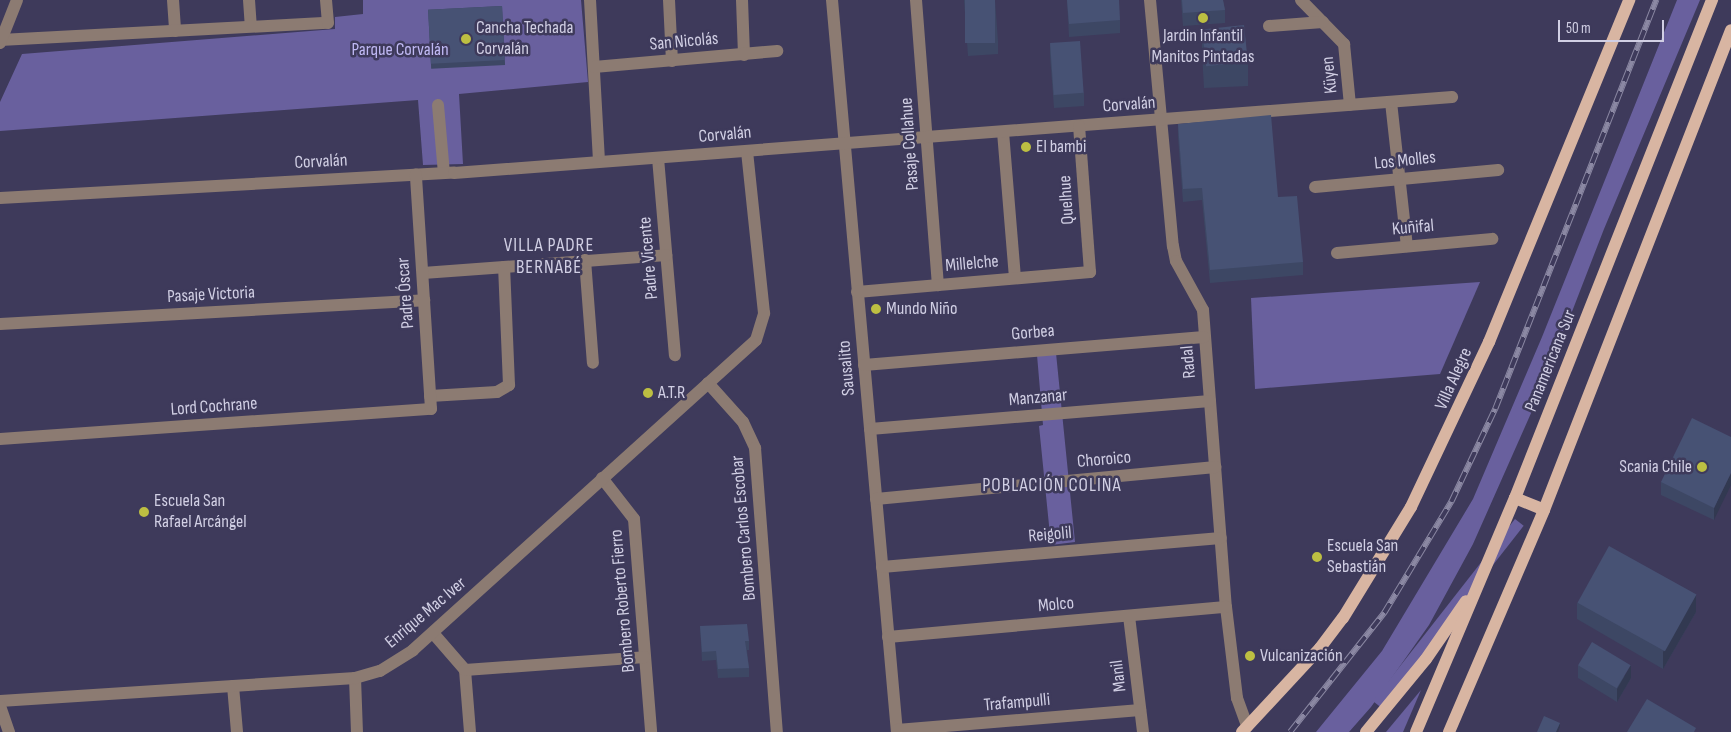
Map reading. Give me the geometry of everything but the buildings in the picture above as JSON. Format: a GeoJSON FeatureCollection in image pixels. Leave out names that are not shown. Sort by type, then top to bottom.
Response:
{"type":"FeatureCollection","features":[{"type":"Feature","properties":{"kind":"main road","name":"Villa Alegre"},"geometry":{"type":"LineString","coordinates":[[1244,729],[1320,648],[1343,618],[1419,492],[1489,342],[1629,0]]}},
{"type":"Feature","properties":{"kind":"main road","name":"Panamericana Sur"},"geometry":{"type":"LineString","coordinates":[[1416,732],[1516,498],[1712,0]]}},
{"type":"Feature","properties":{"kind":"main road"},"geometry":{"type":"LineString","coordinates":[[1449,732],[1544,510],[1731,30]]}},
{"type":"Feature","properties":{"kind":"main road"},"geometry":{"type":"LineString","coordinates":[[1516,498],[1544,510]]}},
{"type":"Feature","properties":{"kind":"main road"},"geometry":{"type":"LineString","coordinates":[[1366,732],[1426,658],[1486,570]]}},
{"type":"Feature","properties":{"kind":"street"},"geometry":{"type":"LineString","coordinates":[[17,0],[0,41],[328,23],[326,0]]}},
{"type":"Feature","properties":{"kind":"street"},"geometry":{"type":"LineString","coordinates":[[173,0],[176,31]]}},
{"type":"Feature","properties":{"kind":"street"},"geometry":{"type":"LineString","coordinates":[[249,0],[251,26]]}},
{"type":"Feature","properties":{"kind":"street"},"geometry":{"type":"LineString","coordinates":[[590,0],[599,161]]}},
{"type":"Feature","properties":{"kind":"street"},"geometry":{"type":"LineString","coordinates":[[669,0],[672,61]]}},
{"type":"Feature","properties":{"kind":"street"},"geometry":{"type":"LineString","coordinates":[[742,0],[744,55]]}},
{"type":"Feature","properties":{"kind":"street","name":"Sausalito"},"geometry":{"type":"LineString","coordinates":[[832,0],[897,731]]}},
{"type":"Feature","properties":{"kind":"street","name":"Pasaje Collahue"},"geometry":{"type":"LineString","coordinates":[[916,0],[938,285]]}},
{"type":"Feature","properties":{"kind":"street","name":"Radal"},"geometry":{"type":"LineString","coordinates":[[1150,0],[1173,246],[1176,261],[1203,310],[1226,607],[1237,698],[1244,729]]}},
{"type":"Feature","properties":{"kind":"street","name":"Küyen"},"geometry":{"type":"LineString","coordinates":[[1301,0],[1344,44],[1350,105]]}},
{"type":"Feature","properties":{"kind":"street"},"geometry":{"type":"LineString","coordinates":[[1269,26],[1323,22]]}},
{"type":"Feature","properties":{"kind":"street","name":"San Nicolás"},"geometry":{"type":"LineString","coordinates":[[594,67],[777,52]]}},
{"type":"Feature","properties":{"kind":"street","name":"Corvalán"},"geometry":{"type":"LineString","coordinates":[[0,198],[444,173],[1452,97]]}},
{"type":"Feature","properties":{"kind":"street"},"geometry":{"type":"LineString","coordinates":[[1391,102],[1407,246]]}},
{"type":"Feature","properties":{"kind":"street"},"geometry":{"type":"LineString","coordinates":[[438,105],[444,173]]}},
{"type":"Feature","properties":{"kind":"street","name":"Quelhue"},"geometry":{"type":"LineString","coordinates":[[1079,126],[1090,272]]}},
{"type":"Feature","properties":{"kind":"street"},"geometry":{"type":"LineString","coordinates":[[1003,132],[1015,278]]}},
{"type":"Feature","properties":{"kind":"street"},"geometry":{"type":"LineString","coordinates":[[708,384],[756,340],[764,320],[747,150]]}},
{"type":"Feature","properties":{"kind":"street","name":"Padre Vicente"},"geometry":{"type":"LineString","coordinates":[[658,158],[675,355]]}},
{"type":"Feature","properties":{"kind":"street","name":"Los Molles"},"geometry":{"type":"LineString","coordinates":[[1315,187],[1498,170]]}},
{"type":"Feature","properties":{"kind":"street","name":"Padre Óscar"},"geometry":{"type":"LineString","coordinates":[[416,174],[431,403]]}},
{"type":"Feature","properties":{"kind":"street","name":"Kuñifal"},"geometry":{"type":"LineString","coordinates":[[1338,253],[1492,240]]}},
{"type":"Feature","properties":{"kind":"street"},"geometry":{"type":"LineString","coordinates":[[423,273],[666,255]]}},
{"type":"Feature","properties":{"kind":"street"},"geometry":{"type":"LineString","coordinates":[[585,260],[593,363]]}},
{"type":"Feature","properties":{"kind":"street","name":"Lord Cochrane"},"geometry":{"type":"LineString","coordinates":[[0,439],[431,403],[504,390],[511,380],[504,267]]}},
{"type":"Feature","properties":{"kind":"street","name":"Millelche"},"geometry":{"type":"LineString","coordinates":[[857,292],[1090,272]]}},
{"type":"Feature","properties":{"kind":"street","name":"Pasaje Victoria"},"geometry":{"type":"LineString","coordinates":[[0,324],[424,300]]}},
{"type":"Feature","properties":{"kind":"street","name":"Gorbea"},"geometry":{"type":"LineString","coordinates":[[864,365],[1204,336]]}},
{"type":"Feature","properties":{"kind":"street","name":"Enrique Mac Iver"},"geometry":{"type":"LineString","coordinates":[[0,701],[355,678],[397,662],[433,633],[708,384]]}},
{"type":"Feature","properties":{"kind":"street","name":"Bombero Carlos Escobar"},"geometry":{"type":"LineString","coordinates":[[708,384],[743,422],[755,448],[777,732]]}},
{"type":"Feature","properties":{"kind":"street","name":"Manzanar"},"geometry":{"type":"LineString","coordinates":[[870,430],[1210,401]]}},
{"type":"Feature","properties":{"kind":"street","name":"Choroico"},"geometry":{"type":"LineString","coordinates":[[876,499],[1215,467]]}},
{"type":"Feature","properties":{"kind":"street","name":"Bombero Roberto Fierro"},"geometry":{"type":"LineString","coordinates":[[602,478],[634,519],[651,732]]}},
{"type":"Feature","properties":{"kind":"street","name":"Reigolil"},"geometry":{"type":"LineString","coordinates":[[882,568],[1221,538]]}},
{"type":"Feature","properties":{"kind":"street","name":"Molco"},"geometry":{"type":"LineString","coordinates":[[888,637],[1226,607]]}},
{"type":"Feature","properties":{"kind":"street","name":"Manil"},"geometry":{"type":"LineString","coordinates":[[1129,616],[1143,732]]}},
{"type":"Feature","properties":{"kind":"street"},"geometry":{"type":"LineString","coordinates":[[433,633],[465,670],[470,732]]}},
{"type":"Feature","properties":{"kind":"street"},"geometry":{"type":"LineString","coordinates":[[465,670],[646,657]]}},
{"type":"Feature","properties":{"kind":"street"},"geometry":{"type":"LineString","coordinates":[[355,678],[357,732]]}},
{"type":"Feature","properties":{"kind":"street"},"geometry":{"type":"LineString","coordinates":[[233,686],[237,732]]}},
{"type":"Feature","properties":{"kind":"street"},"geometry":{"type":"LineString","coordinates":[[0,706],[8,732]]}},
{"type":"Feature","properties":{"kind":"street","name":"Trafampulli"},"geometry":{"type":"LineString","coordinates":[[897,731],[1140,710]]}},
{"type":"Feature","properties":{"kind":"green space","name":"Parque Corvalán"},"geometry":{"type":"Polygon","coordinates":[[[363,0],[581,0],[588,82],[459,94],[463,164],[423,165],[418,100],[0,131],[0,102],[22,54],[335,29],[335,17],[363,14],[363,0]]]}},
{"type":"Feature","properties":{"kind":"green space"},"geometry":{"type":"Polygon","coordinates":[[[1677,0],[1700,0],[1604,229],[1544,384],[1473,544],[1429,625],[1371,707],[1349,732],[1316,732],[1382,651],[1473,499],[1542,337],[1677,0]]]}},
{"type":"Feature","properties":{"kind":"green space"},"geometry":{"type":"Polygon","coordinates":[[[1480,282],[1440,374],[1255,389],[1251,298],[1480,282]]]}},
{"type":"Feature","properties":{"kind":"green space"},"geometry":{"type":"Polygon","coordinates":[[[1056,353],[1075,542],[1051,545],[1039,426],[1043,425],[1037,355],[1056,353]]]}},
{"type":"Feature","properties":{"kind":"green space"},"geometry":{"type":"Polygon","coordinates":[[[1515,519],[1524,526],[1381,708],[1373,701],[1515,519]]]}},
{"type":"Feature","properties":{"kind":"green space"},"geometry":{"type":"Polygon","coordinates":[[[1421,690],[1403,732],[1386,732],[1421,690]]]}},
{"type":"Feature","properties":{"kind":"railway"},"geometry":{"type":"LineString","coordinates":[[1290,732],[1384,613],[1451,502],[1495,409],[1656,0]]}},
{"type":"Feature","properties":{"kind":"place","name":"Jardin Infantil Manitos Pintadas"},"geometry":{"type":"Point","coordinates":[1203,18]}},
{"type":"Feature","properties":{"kind":"place","name":"Cancha Techada Corvalán"},"geometry":{"type":"Point","coordinates":[466,39]}},
{"type":"Feature","properties":{"kind":"place","name":"El bambi"},"geometry":{"type":"Point","coordinates":[1026,147]}},
{"type":"Feature","properties":{"kind":"place","name":"Mundo Niño"},"geometry":{"type":"Point","coordinates":[876,309]}},
{"type":"Feature","properties":{"kind":"place","name":"A.T.R"},"geometry":{"type":"Point","coordinates":[648,393]}},
{"type":"Feature","properties":{"kind":"place","name":"Scania Chile"},"geometry":{"type":"Point","coordinates":[1702,467]}},
{"type":"Feature","properties":{"kind":"place","name":"Escuela San Rafael Arcángel"},"geometry":{"type":"Point","coordinates":[144,512]}},
{"type":"Feature","properties":{"kind":"place","name":"Escuela San Sebastián"},"geometry":{"type":"Point","coordinates":[1317,557]}},
{"type":"Feature","properties":{"kind":"place","name":"Vulcanización"},"geometry":{"type":"Point","coordinates":[1250,656]}},
{"type":"Feature","properties":{"kind":"district","name":"VILLA PADRE BERNABÉ"},"geometry":{"type":"Point","coordinates":[549,257]}},
{"type":"Feature","properties":{"kind":"district","name":"POBLACIÓN COLINA"},"geometry":{"type":"Point","coordinates":[1052,486]}}]}
